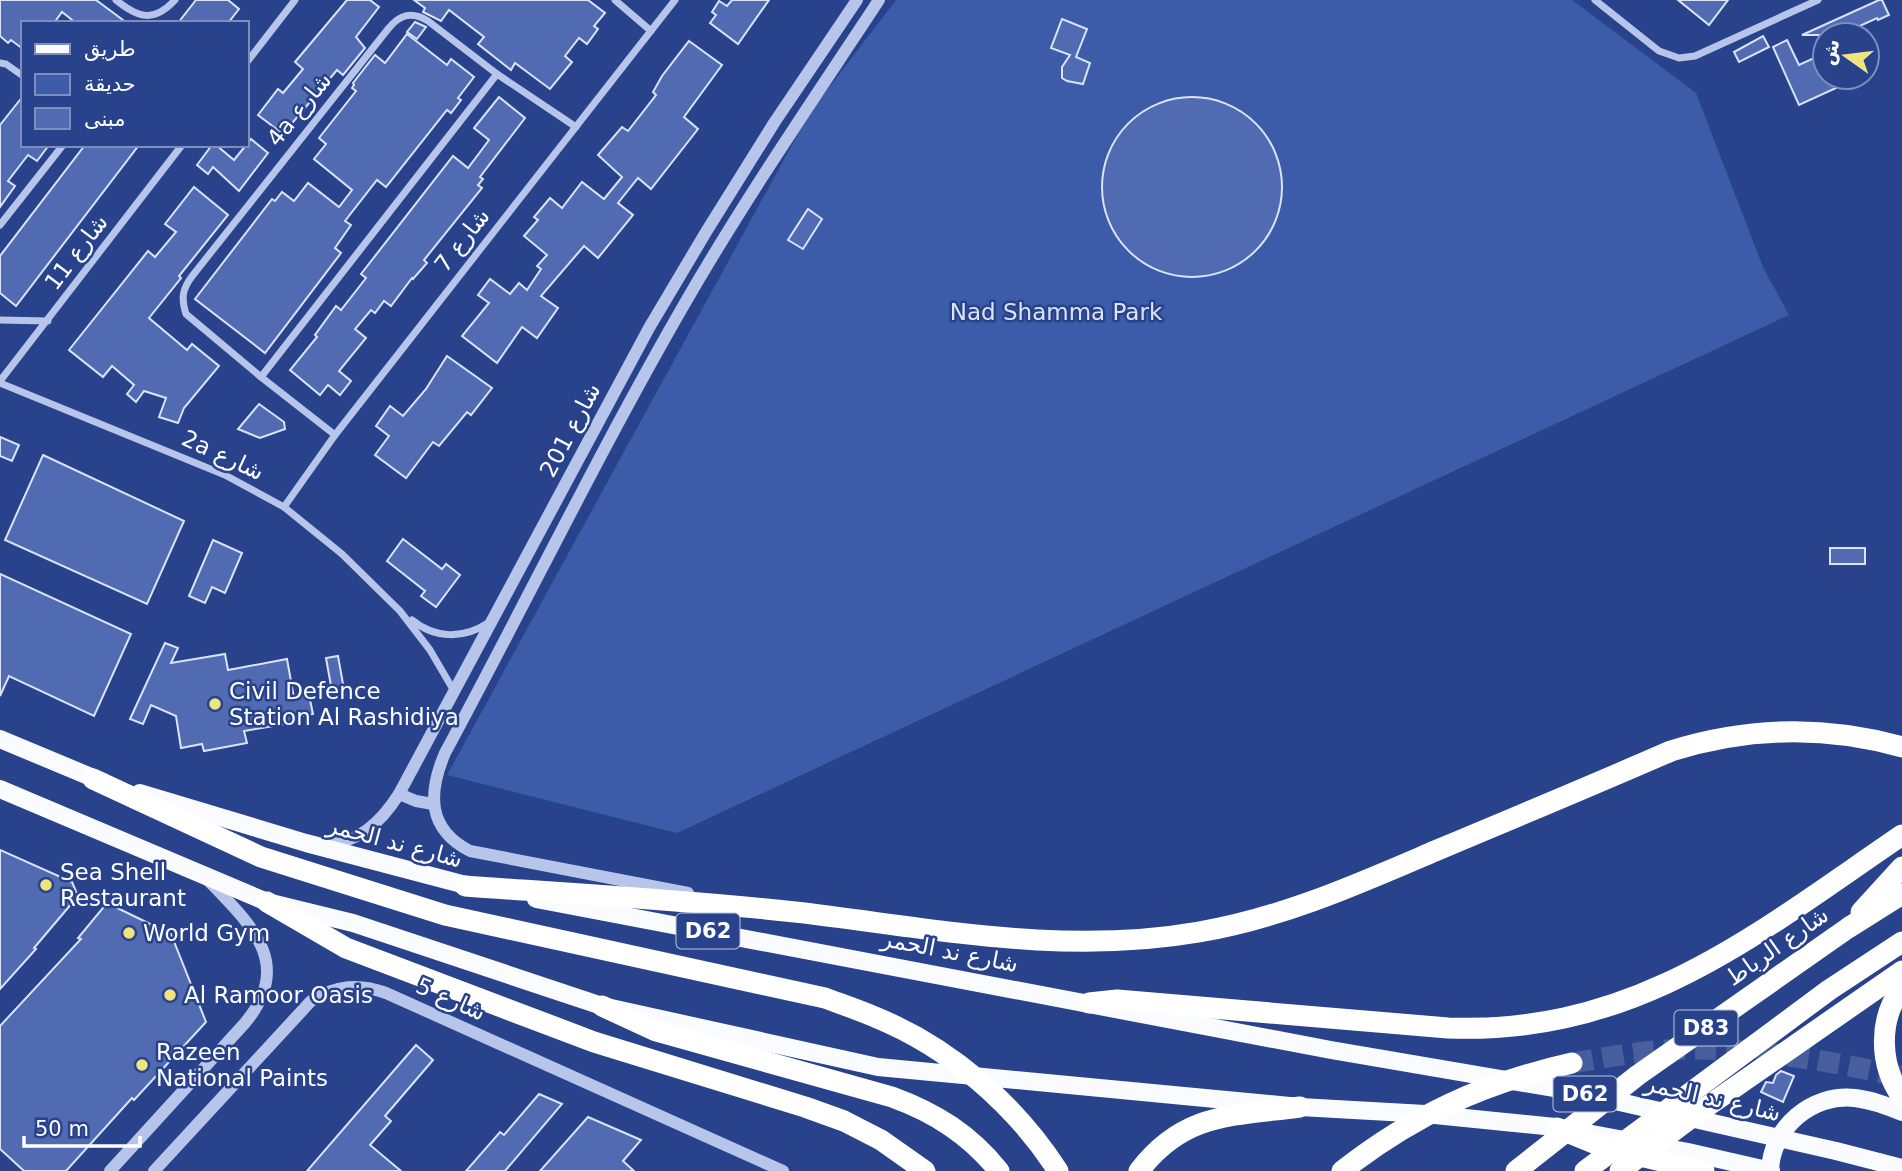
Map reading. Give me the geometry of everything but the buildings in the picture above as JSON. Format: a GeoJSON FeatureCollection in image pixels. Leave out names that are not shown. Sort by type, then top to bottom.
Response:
{"type":"FeatureCollection","features":[{"type":"Feature","properties":{"kind":"highway"},"geometry":{"type":"LineString","coordinates":[[465,886],[772,909],[997,939],[1119,941],[1187,934],[1268,917],[1334,895],[1671,751],[1726,736],[1812,731],[1902,747]]}},
{"type":"Feature","properties":{"kind":"highway"},"geometry":{"type":"LineString","coordinates":[[93,779],[261,857],[445,915],[825,998],[876,1017],[925,1042],[971,1074],[1011,1111],[1047,1153],[1058,1171]]}},
{"type":"Feature","properties":{"kind":"highway"},"geometry":{"type":"LineString","coordinates":[[1089,1003],[1117,1000],[1448,1028],[1498,1028],[1558,1020],[1632,999],[1686,975],[1772,923],[1902,835]]}},
{"type":"Feature","properties":{"kind":"highway"},"geometry":{"type":"LineString","coordinates":[[1848,928],[1902,867]]}},
{"type":"Feature","properties":{"kind":"highway","name":"شارع الرباط"},"geometry":{"type":"LineString","coordinates":[[1516,1171],[1638,1075],[1848,928],[1902,894]]}},
{"type":"Feature","properties":{"kind":"highway"},"geometry":{"type":"LineString","coordinates":[[267,902],[346,948],[594,1042],[844,1121],[881,1140],[925,1171]]}},
{"type":"Feature","properties":{"kind":"highway","name":"D83"},"geometry":{"type":"LineString","coordinates":[[1585,1171],[1829,990],[1902,942]]}},
{"type":"Feature","properties":{"kind":"highway"},"geometry":{"type":"LineString","coordinates":[[1620,1171],[1703,1109],[1902,971]]}},
{"type":"Feature","properties":{"kind":"highway"},"geometry":{"type":"LineString","coordinates":[[1902,988],[1894,1000],[1887,1020],[1884,1049],[1890,1076],[1902,1097]]}},
{"type":"Feature","properties":{"kind":"highway"},"geometry":{"type":"LineString","coordinates":[[602,1006],[656,1031],[892,1097],[918,1107],[966,1136],[999,1171]]}},
{"type":"Feature","properties":{"kind":"highway"},"geometry":{"type":"LineString","coordinates":[[1342,1171],[1413,1122],[1464,1096],[1533,1072],[1572,1063]]}},
{"type":"Feature","properties":{"kind":"highway"},"geometry":{"type":"LineString","coordinates":[[1139,1171],[1152,1154],[1170,1138],[1191,1126],[1214,1118],[1300,1107]]}},
{"type":"Feature","properties":{"kind":"highway"},"geometry":{"type":"LineString","coordinates":[[1555,1127],[1606,1147],[1704,1171]]}},
{"type":"Feature","properties":{"kind":"main road","name":"شارع ند الحمر"},"geometry":{"type":"LineString","coordinates":[[0,739],[93,779],[306,843],[465,886],[1331,1050],[1571,1091],[1902,1168]]}},
{"type":"Feature","properties":{"kind":"main road","name":"D62"},"geometry":{"type":"LineString","coordinates":[[0,789],[267,902],[353,923],[602,1006],[878,1067],[1300,1107],[1425,1114],[1555,1127],[1688,1152],[1770,1171]]}},
{"type":"Feature","properties":{"kind":"main road"},"geometry":{"type":"LineString","coordinates":[[1770,1171],[1772,1154],[1781,1133],[1797,1115],[1818,1103],[1853,1097],[1902,1112]]}},
{"type":"Feature","properties":{"kind":"street"},"geometry":{"type":"LineString","coordinates":[[116,0],[133,13],[143,16],[166,10],[175,0]]}},
{"type":"Feature","properties":{"kind":"street"},"geometry":{"type":"LineString","coordinates":[[248,61],[295,0]]}},
{"type":"Feature","properties":{"kind":"street"},"geometry":{"type":"LineString","coordinates":[[615,0],[651,31]]}},
{"type":"Feature","properties":{"kind":"street","name":"شارع 7"},"geometry":{"type":"LineString","coordinates":[[284,507],[335,435],[675,0]]}},
{"type":"Feature","properties":{"kind":"street","name":"شارع 201"},"geometry":{"type":"LineString","coordinates":[[306,843],[342,842],[366,832],[382,818],[399,793],[633,357],[705,232],[774,123],[858,0]]}},
{"type":"Feature","properties":{"kind":"street","name":"شارع 201"},"geometry":{"type":"LineString","coordinates":[[433,804],[436,778],[445,752],[684,305],[795,127],[879,0]]}},
{"type":"Feature","properties":{"kind":"street"},"geometry":{"type":"LineString","coordinates":[[1595,0],[1660,51],[1679,58],[1695,56],[1814,1]]}},
{"type":"Feature","properties":{"kind":"street","name":"4a شارع"},"geometry":{"type":"LineString","coordinates":[[335,435],[186,314],[182,301],[184,287],[210,253],[396,19],[406,14],[418,15],[497,74],[576,127]]}},
{"type":"Feature","properties":{"kind":"street"},"geometry":{"type":"LineString","coordinates":[[0,63],[21,75]]}},
{"type":"Feature","properties":{"kind":"street"},"geometry":{"type":"LineString","coordinates":[[261,377],[497,74]]}},
{"type":"Feature","properties":{"kind":"street"},"geometry":{"type":"LineString","coordinates":[[0,225],[61,147]]}},
{"type":"Feature","properties":{"kind":"street","name":"شارع 11"},"geometry":{"type":"LineString","coordinates":[[0,382],[181,147]]}},
{"type":"Feature","properties":{"kind":"street"},"geometry":{"type":"LineString","coordinates":[[0,320],[48,321]]}},
{"type":"Feature","properties":{"kind":"street","name":"2a شارع"},"geometry":{"type":"LineString","coordinates":[[0,382],[225,475],[284,507],[342,554],[400,611],[430,650],[454,692]]}},
{"type":"Feature","properties":{"kind":"street","name":"2a شارع"},"geometry":{"type":"LineString","coordinates":[[400,611],[425,629],[445,635],[477,629],[495,617]]}},
{"type":"Feature","properties":{"kind":"street"},"geometry":{"type":"LineString","coordinates":[[399,793],[416,801],[433,804],[437,819],[445,832],[457,844],[470,851],[772,909]]}},
{"type":"Feature","properties":{"kind":"street"},"geometry":{"type":"LineString","coordinates":[[110,1171],[245,1023],[254,1012],[263,992],[267,972],[262,944],[247,920],[203,875]]}},
{"type":"Feature","properties":{"kind":"street","name":"شارع 5"},"geometry":{"type":"LineString","coordinates":[[153,1171],[311,1001],[325,992],[356,985],[386,993],[783,1171]]}},
{"type":"Feature","properties":{"kind":"green space","name":"Nad Shamma Park"},"geometry":{"type":"Polygon","coordinates":[[[896,0],[1572,0],[1696,93],[1763,267],[1789,315],[677,833],[447,775],[810,112],[896,0]]]}},
{"type":"Feature","properties":{"kind":"tunnel"},"geometry":{"type":"LineString","coordinates":[[1572,1063],[1656,1051],[1712,1049],[1794,1057],[1902,1077]]}},
{"type":"Feature","properties":{"kind":"place","name":"Civil Defence Station Al Rashidiya"},"geometry":{"type":"Point","coordinates":[215,704]}},
{"type":"Feature","properties":{"kind":"place","name":"Sea Shell Restaurant"},"geometry":{"type":"Point","coordinates":[46,885]}},
{"type":"Feature","properties":{"kind":"place","name":"World Gym"},"geometry":{"type":"Point","coordinates":[129,933]}},
{"type":"Feature","properties":{"kind":"place","name":"Al Ramoor Oasis"},"geometry":{"type":"Point","coordinates":[170,995]}},
{"type":"Feature","properties":{"kind":"place","name":"Razeen National Paints"},"geometry":{"type":"Point","coordinates":[142,1065]}}]}
